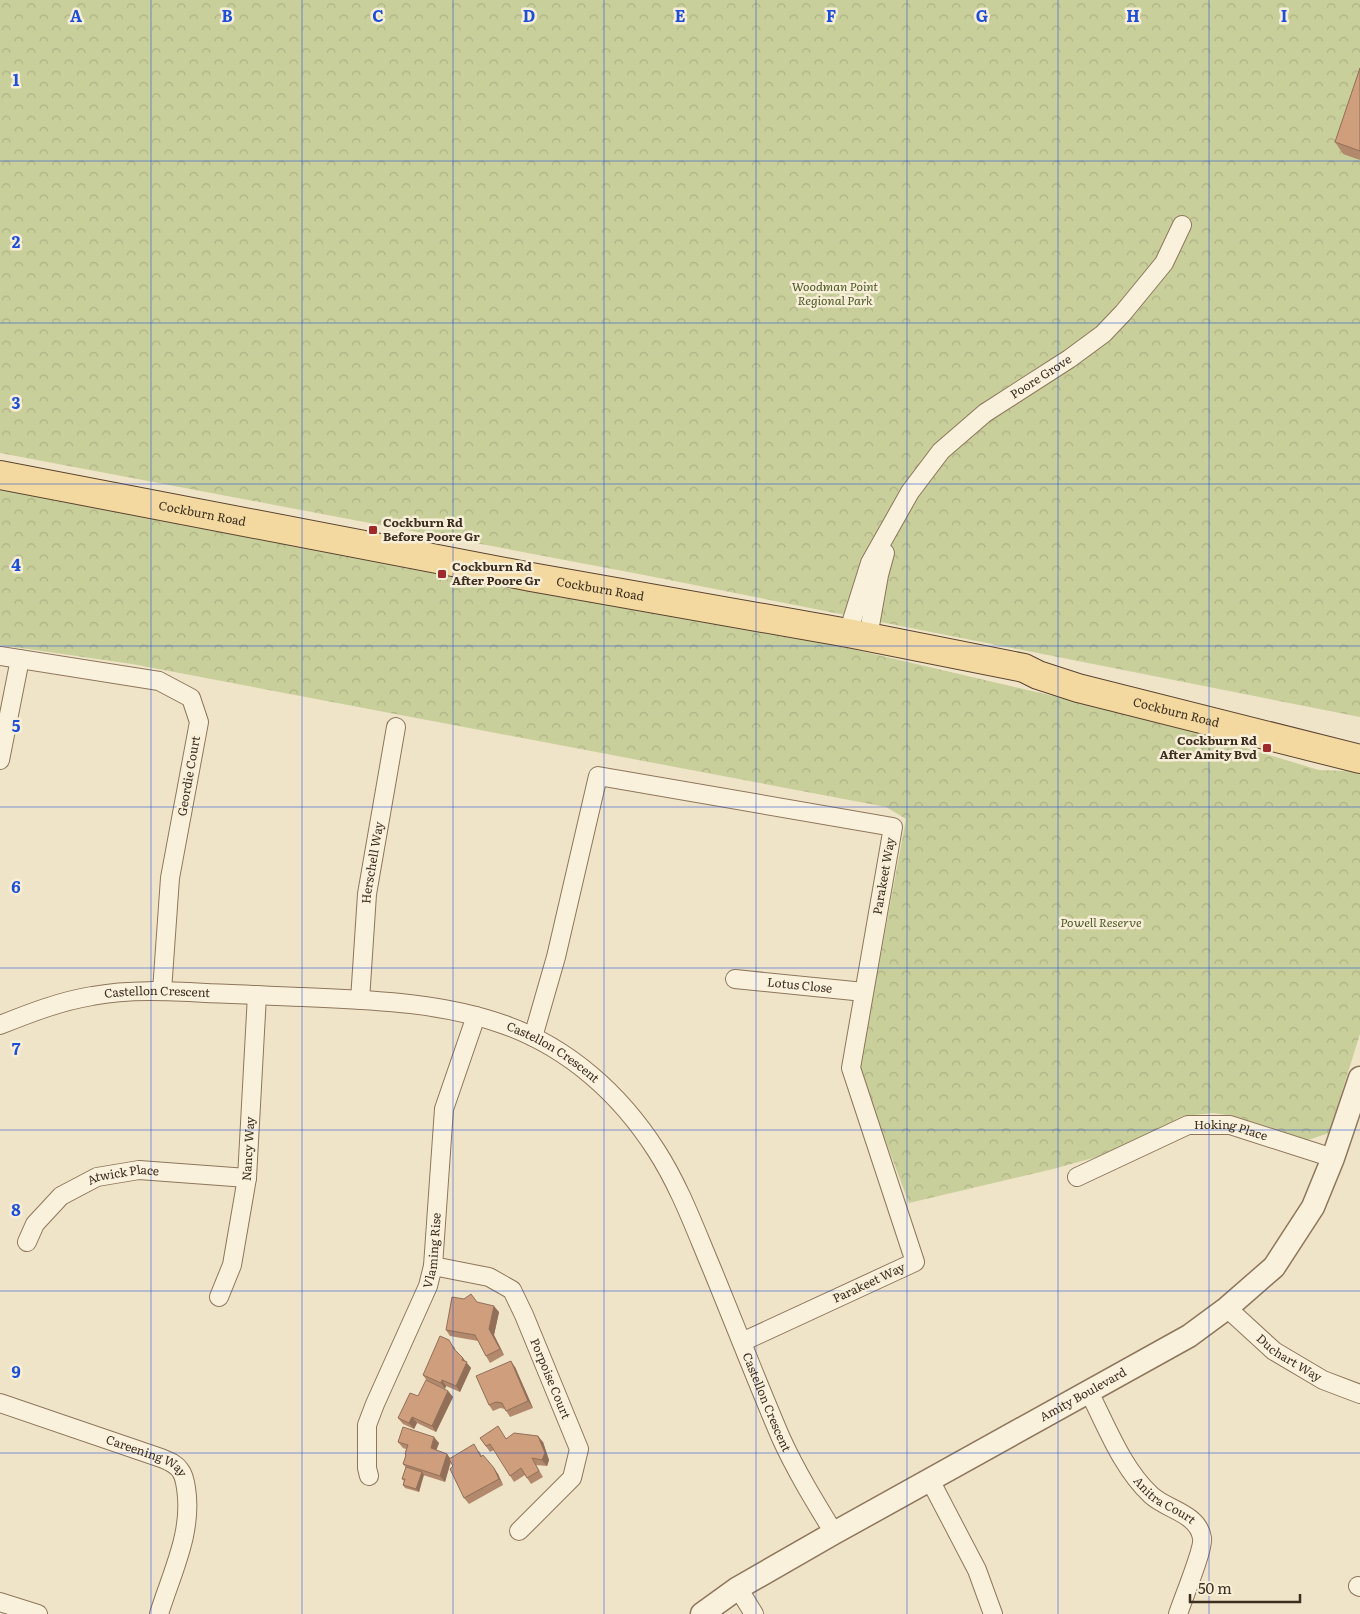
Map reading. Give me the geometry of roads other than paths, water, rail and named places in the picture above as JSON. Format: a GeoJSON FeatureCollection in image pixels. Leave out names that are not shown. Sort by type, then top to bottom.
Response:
{"type":"FeatureCollection","features":[{"type":"Feature","properties":{"kind":"main road","name":"Cockburn Road"},"geometry":{"type":"LineString","coordinates":[[0,475],[615,593],[858,635],[1024,668],[1044,678],[1078,688],[1360,759]]}},
{"type":"Feature","properties":{"kind":"main road","name":"Cockburn Road"},"geometry":{"type":"LineString","coordinates":[[1024,668],[1034,665],[1048,666],[1360,740]]}},
{"type":"Feature","properties":{"kind":"street","name":"Poore Grove"},"geometry":{"type":"LineString","coordinates":[[858,635],[879,575],[894,522],[910,492],[941,452],[985,413],[1069,359],[1103,334],[1123,313],[1164,262],[1182,225]]}},
{"type":"Feature","properties":{"kind":"street","name":"Geordie Court"},"geometry":{"type":"LineString","coordinates":[[0,656],[159,681],[191,698],[198,722],[170,878],[162,991]]}},
{"type":"Feature","properties":{"kind":"street"},"geometry":{"type":"LineString","coordinates":[[0,760],[20,659]]}},
{"type":"Feature","properties":{"kind":"street","name":"Herschell Way"},"geometry":{"type":"LineString","coordinates":[[360,1000],[367,894],[396,727]]}},
{"type":"Feature","properties":{"kind":"street","name":"Parakeet Way"},"geometry":{"type":"LineString","coordinates":[[533,1037],[556,957],[598,776],[893,827],[851,1068],[915,1262],[742,1342]]}},
{"type":"Feature","properties":{"kind":"street","name":"Lotus Close"},"geometry":{"type":"LineString","coordinates":[[735,979],[864,992]]}},
{"type":"Feature","properties":{"kind":"street","name":"Castellon Crescent"},"geometry":{"type":"LineString","coordinates":[[0,1025],[60,1003],[91,996],[128,991],[360,1000],[428,1007],[476,1016],[533,1037],[562,1053],[600,1082],[641,1129],[657,1151],[672,1178],[700,1239],[782,1439],[802,1480],[834,1533]]}},
{"type":"Feature","properties":{"kind":"street","name":"Nancy Way"},"geometry":{"type":"LineString","coordinates":[[219,1298],[232,1265],[247,1178],[257,995]]}},
{"type":"Feature","properties":{"kind":"street","name":"Vlaming Rise"},"geometry":{"type":"LineString","coordinates":[[370,1476],[367,1468],[367,1426],[428,1286],[433,1266],[444,1109],[476,1016]]}},
{"type":"Feature","properties":{"kind":"street","name":"Amity Boulevard"},"geometry":{"type":"LineString","coordinates":[[702,1614],[738,1588],[834,1533],[1189,1336],[1227,1308],[1274,1267],[1313,1207],[1333,1158],[1360,1078]]}},
{"type":"Feature","properties":{"kind":"street","name":"Hoking Place"},"geometry":{"type":"LineString","coordinates":[[1077,1177],[1188,1125],[1230,1124],[1333,1158]]}},
{"type":"Feature","properties":{"kind":"street","name":"Atwick Place"},"geometry":{"type":"LineString","coordinates":[[27,1242],[34,1224],[61,1196],[97,1177],[139,1170],[247,1178]]}},
{"type":"Feature","properties":{"kind":"street","name":"Porpoise Court"},"geometry":{"type":"LineString","coordinates":[[433,1266],[489,1277],[512,1290],[579,1449],[572,1478],[519,1531]]}},
{"type":"Feature","properties":{"kind":"street","name":"Duchart Way"},"geometry":{"type":"LineString","coordinates":[[1227,1308],[1274,1351],[1323,1380],[1360,1394]]}},
{"type":"Feature","properties":{"kind":"street","name":"Anitra Court"},"geometry":{"type":"LineString","coordinates":[[1088,1392],[1129,1470],[1139,1483],[1153,1497],[1188,1517],[1196,1524],[1200,1532],[1202,1540],[1199,1552],[1178,1614]]}},
{"type":"Feature","properties":{"kind":"street","name":"Careening Way"},"geometry":{"type":"LineString","coordinates":[[0,1404],[161,1458],[173,1463],[182,1472],[188,1499],[187,1525],[158,1614]]}},
{"type":"Feature","properties":{"kind":"street"},"geometry":{"type":"LineString","coordinates":[[930,1480],[977,1570],[993,1614]]}},
{"type":"Feature","properties":{"kind":"street"},"geometry":{"type":"LineString","coordinates":[[738,1588],[754,1614]]}},
{"type":"Feature","properties":{"kind":"street"},"geometry":{"type":"LineString","coordinates":[[0,1602],[38,1614]]}},
{"type":"Feature","properties":{"kind":"place","name":"Cockburn Rd Before Poore Gr"},"geometry":{"type":"Point","coordinates":[373,530]}},
{"type":"Feature","properties":{"kind":"place","name":"Cockburn Rd After Poore Gr"},"geometry":{"type":"Point","coordinates":[442,574]}},
{"type":"Feature","properties":{"kind":"place","name":"Cockburn Rd After Amity Bvd"},"geometry":{"type":"Point","coordinates":[1267,748]}},
{"type":"Feature","properties":{"kind":"park label","name":"Woodman Point Regional Park"},"geometry":{"type":"Point","coordinates":[835,294]}},
{"type":"Feature","properties":{"kind":"park label","name":"Powell Reserve"},"geometry":{"type":"Point","coordinates":[1101,923]}}]}
